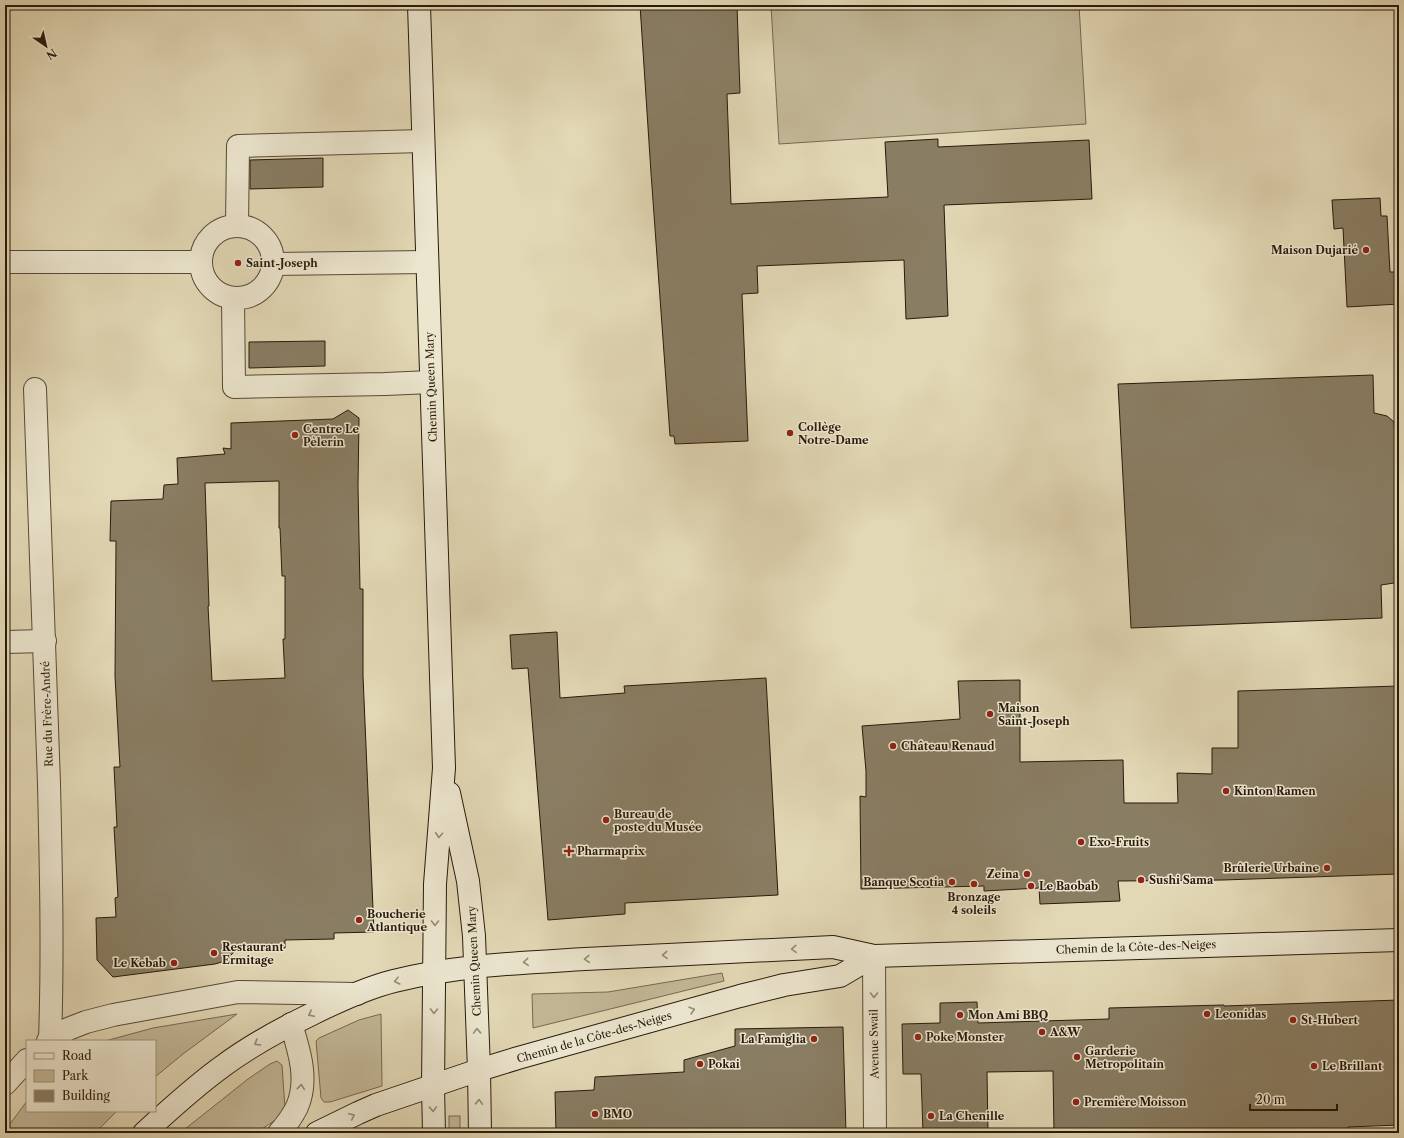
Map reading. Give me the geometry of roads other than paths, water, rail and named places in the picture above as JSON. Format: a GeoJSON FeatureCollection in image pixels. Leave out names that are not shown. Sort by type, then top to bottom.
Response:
{"type":"FeatureCollection","features":[{"type":"Feature","properties":{"kind":"street","name":"Chemin Queen Mary"},"geometry":{"type":"LineString","coordinates":[[418,5],[444,768],[435,884],[434,1133]]}},
{"type":"Feature","properties":{"kind":"street"},"geometry":{"type":"LineString","coordinates":[[237,226],[238,146],[423,141]]}},
{"type":"Feature","properties":{"kind":"street"},"geometry":{"type":"LineString","coordinates":[[237,226],[248,227],[259,233],[267,242],[272,252],[273,264],[271,275],[265,285],[256,292],[245,297],[233,298],[223,295],[211,286],[202,272],[201,262],[202,251],[207,241],[215,232],[226,227],[237,226]]}},
{"type":"Feature","properties":{"kind":"street"},"geometry":{"type":"LineString","coordinates":[[5,262],[201,262]]}},
{"type":"Feature","properties":{"kind":"street"},"geometry":{"type":"LineString","coordinates":[[273,264],[426,262]]}},
{"type":"Feature","properties":{"kind":"street"},"geometry":{"type":"LineString","coordinates":[[233,298],[234,387],[378,385],[431,382]]}},
{"type":"Feature","properties":{"kind":"street","name":"Rue du Frère-André"},"geometry":{"type":"LineString","coordinates":[[35,389],[45,641],[52,906],[52,988],[49,1040]]}},
{"type":"Feature","properties":{"kind":"street"},"geometry":{"type":"LineString","coordinates":[[5,642],[45,641]]}},
{"type":"Feature","properties":{"kind":"street","name":"Chemin Queen Mary"},"geometry":{"type":"LineString","coordinates":[[444,768],[468,881],[474,936],[480,1133]]}},
{"type":"Feature","properties":{"kind":"street","name":"Chemin de la Côte-des-Neiges"},"geometry":{"type":"LineString","coordinates":[[144,1133],[188,1093],[223,1066],[249,1048],[291,1024],[326,1006],[393,981],[435,972],[528,962],[833,947],[874,956],[1399,940]]}},
{"type":"Feature","properties":{"kind":"street","name":"Chemin de la Côte-des-Neiges"},"geometry":{"type":"LineString","coordinates":[[317,1133],[358,1113],[479,1070],[740,996],[784,985],[840,976],[874,956]]}},
{"type":"Feature","properties":{"kind":"street","name":"Avenue Swail"},"geometry":{"type":"LineString","coordinates":[[874,956],[875,1133]]}},
{"type":"Feature","properties":{"kind":"street","name":"Chemin de la Côte-des-Neiges"},"geometry":{"type":"LineString","coordinates":[[49,1040],[68,1029],[86,1022],[113,1015],[238,992],[357,994]]}},
{"type":"Feature","properties":{"kind":"street"},"geometry":{"type":"LineString","coordinates":[[279,1133],[292,1116],[298,1105],[302,1087],[301,1060],[291,1024]]}},
{"type":"Feature","properties":{"kind":"street"},"geometry":{"type":"LineString","coordinates":[[5,1084],[26,1061]]}},
{"type":"Feature","properties":{"kind":"place","name":"Maison Dujarié"},"geometry":{"type":"Point","coordinates":[1366,250]}},
{"type":"Feature","properties":{"kind":"place","name":"Saint-Joseph"},"geometry":{"type":"Point","coordinates":[238,263]}},
{"type":"Feature","properties":{"kind":"place","name":"Collège Notre-Dame"},"geometry":{"type":"Point","coordinates":[790,433]}},
{"type":"Feature","properties":{"kind":"place","name":"Centre Le Pèlerin"},"geometry":{"type":"Point","coordinates":[295,435]}},
{"type":"Feature","properties":{"kind":"place","name":"Maison Saint-Joseph"},"geometry":{"type":"Point","coordinates":[990,714]}},
{"type":"Feature","properties":{"kind":"place","name":"Château Renaud"},"geometry":{"type":"Point","coordinates":[893,746]}},
{"type":"Feature","properties":{"kind":"place","name":"Kinton Ramen"},"geometry":{"type":"Point","coordinates":[1226,791]}},
{"type":"Feature","properties":{"kind":"place","name":"Bureau de poste du Musée"},"geometry":{"type":"Point","coordinates":[606,820]}},
{"type":"Feature","properties":{"kind":"place","name":"Exo-Fruits"},"geometry":{"type":"Point","coordinates":[1081,842]}},
{"type":"Feature","properties":{"kind":"place","name":"Pharmaprix"},"geometry":{"type":"Point","coordinates":[569,851]}},
{"type":"Feature","properties":{"kind":"place","name":"Brûlerie Urbaine"},"geometry":{"type":"Point","coordinates":[1327,868]}},
{"type":"Feature","properties":{"kind":"place","name":"Zeina"},"geometry":{"type":"Point","coordinates":[1027,874]}},
{"type":"Feature","properties":{"kind":"place","name":"Sushi Sama"},"geometry":{"type":"Point","coordinates":[1141,880]}},
{"type":"Feature","properties":{"kind":"place","name":"Banque Scotia"},"geometry":{"type":"Point","coordinates":[952,882]}},
{"type":"Feature","properties":{"kind":"place","name":"Bronzage 4 soleils"},"geometry":{"type":"Point","coordinates":[974,884]}},
{"type":"Feature","properties":{"kind":"place","name":"Le Baobab"},"geometry":{"type":"Point","coordinates":[1031,886]}},
{"type":"Feature","properties":{"kind":"place","name":"Boucherie Atlantique"},"geometry":{"type":"Point","coordinates":[359,920]}},
{"type":"Feature","properties":{"kind":"place","name":"Restaurant Ermitage"},"geometry":{"type":"Point","coordinates":[214,953]}},
{"type":"Feature","properties":{"kind":"place","name":"Le Kebab"},"geometry":{"type":"Point","coordinates":[174,963]}},
{"type":"Feature","properties":{"kind":"place","name":"Leonidas"},"geometry":{"type":"Point","coordinates":[1207,1014]}},
{"type":"Feature","properties":{"kind":"place","name":"Mon Ami BBQ"},"geometry":{"type":"Point","coordinates":[960,1015]}},
{"type":"Feature","properties":{"kind":"place","name":"St-Hubert"},"geometry":{"type":"Point","coordinates":[1293,1020]}},
{"type":"Feature","properties":{"kind":"place","name":"A&W"},"geometry":{"type":"Point","coordinates":[1042,1032]}},
{"type":"Feature","properties":{"kind":"place","name":"Poke Monster"},"geometry":{"type":"Point","coordinates":[918,1037]}},
{"type":"Feature","properties":{"kind":"place","name":"La Famiglia"},"geometry":{"type":"Point","coordinates":[814,1039]}},
{"type":"Feature","properties":{"kind":"place","name":"Garderie Metropolitain"},"geometry":{"type":"Point","coordinates":[1077,1057]}},
{"type":"Feature","properties":{"kind":"place","name":"Pokai"},"geometry":{"type":"Point","coordinates":[700,1064]}},
{"type":"Feature","properties":{"kind":"place","name":"Le Brillant"},"geometry":{"type":"Point","coordinates":[1314,1066]}},
{"type":"Feature","properties":{"kind":"place","name":"Première Moisson"},"geometry":{"type":"Point","coordinates":[1076,1102]}},
{"type":"Feature","properties":{"kind":"place","name":"BMO"},"geometry":{"type":"Point","coordinates":[595,1114]}},
{"type":"Feature","properties":{"kind":"place","name":"La Chenille"},"geometry":{"type":"Point","coordinates":[931,1116]}}]}
